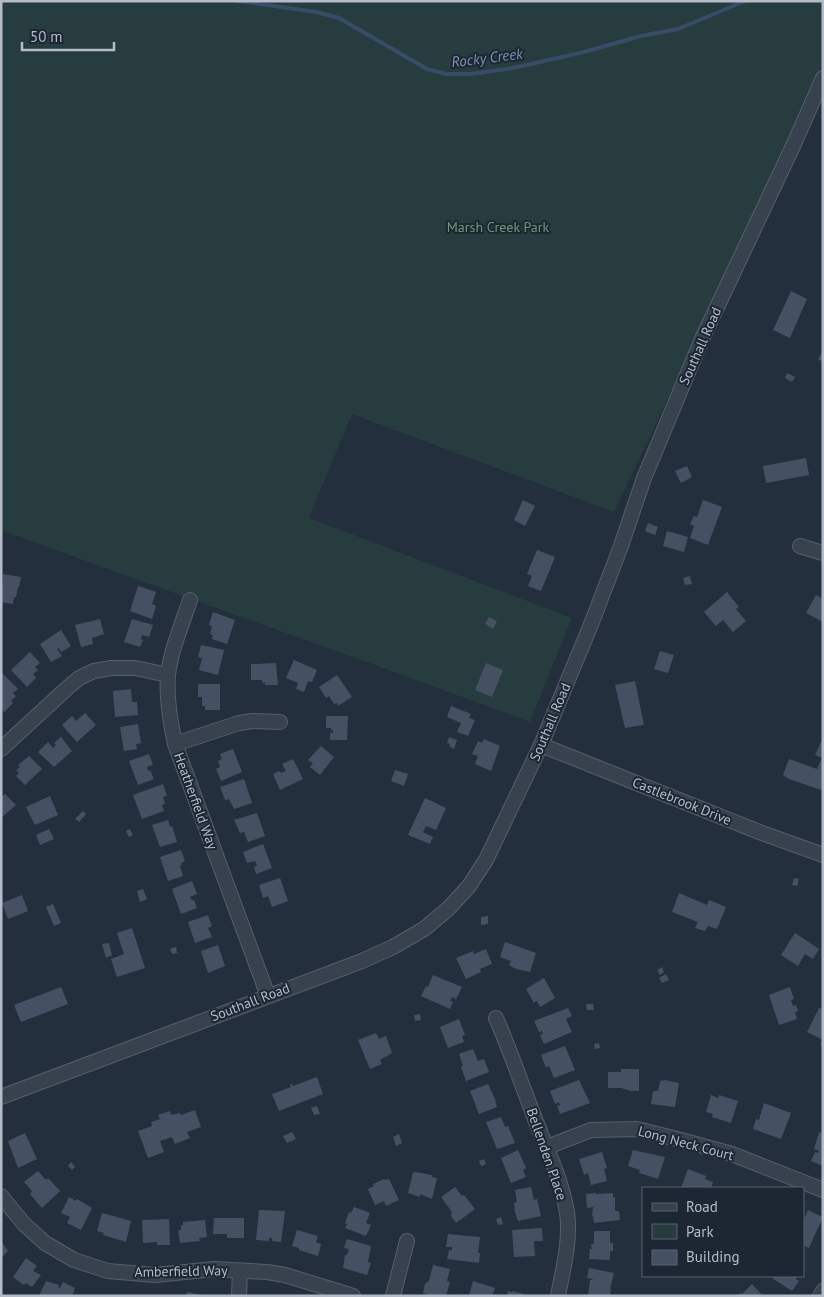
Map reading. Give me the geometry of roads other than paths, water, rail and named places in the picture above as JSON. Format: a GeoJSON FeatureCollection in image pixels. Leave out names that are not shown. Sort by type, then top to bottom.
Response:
{"type":"FeatureCollection","features":[{"type":"Feature","properties":{"kind":"street","name":"Southall Road"},"geometry":{"type":"LineString","coordinates":[[1,1097],[362,961],[393,947],[424,929],[448,909],[470,886],[486,860],[542,745],[592,622],[644,478],[702,338],[790,153],[823,78]]}},
{"type":"Feature","properties":{"kind":"street"},"geometry":{"type":"LineString","coordinates":[[800,546],[823,553]]}},
{"type":"Feature","properties":{"kind":"street","name":"Heatherfield Way"},"geometry":{"type":"LineString","coordinates":[[190,600],[172,653],[168,676],[168,700],[174,744],[268,996]]}},
{"type":"Feature","properties":{"kind":"street"},"geometry":{"type":"LineString","coordinates":[[1,749],[79,678],[94,671],[110,668],[135,668],[168,676]]}},
{"type":"Feature","properties":{"kind":"street"},"geometry":{"type":"LineString","coordinates":[[174,744],[253,720],[280,722]]}},
{"type":"Feature","properties":{"kind":"street","name":"Castlebrook Drive"},"geometry":{"type":"LineString","coordinates":[[542,745],[823,855]]}},
{"type":"Feature","properties":{"kind":"street","name":"Bellenden Place"},"geometry":{"type":"LineString","coordinates":[[496,1018],[558,1177],[567,1212],[568,1238],[558,1296]]}},
{"type":"Feature","properties":{"kind":"street","name":"Long Neck Court"},"geometry":{"type":"LineString","coordinates":[[547,1147],[591,1130],[637,1129],[732,1154],[823,1190]]}},
{"type":"Feature","properties":{"kind":"street","name":"Amberfield Way"},"geometry":{"type":"LineString","coordinates":[[1,1196],[24,1224],[45,1243],[74,1260],[108,1271],[155,1274],[215,1269],[267,1272],[284,1275],[353,1296]]}},
{"type":"Feature","properties":{"kind":"street"},"geometry":{"type":"LineString","coordinates":[[393,1296],[407,1241]]}},
{"type":"Feature","properties":{"kind":"street"},"geometry":{"type":"LineString","coordinates":[[239,1296],[240,1271]]}},
{"type":"Feature","properties":{"kind":"street"},"geometry":{"type":"LineString","coordinates":[[820,1296],[823,1291]]}},
{"type":"Feature","properties":{"kind":"waterway","name":"Rocky Creek"},"geometry":{"type":"LineString","coordinates":[[238,1],[317,12],[339,18],[427,69],[446,74],[471,74],[513,68],[584,52],[641,36],[678,29],[745,1]]}},
{"type":"Feature","properties":{"kind":"park label","name":"Marsh Creek Park"},"geometry":{"type":"Point","coordinates":[498,227]}}]}
